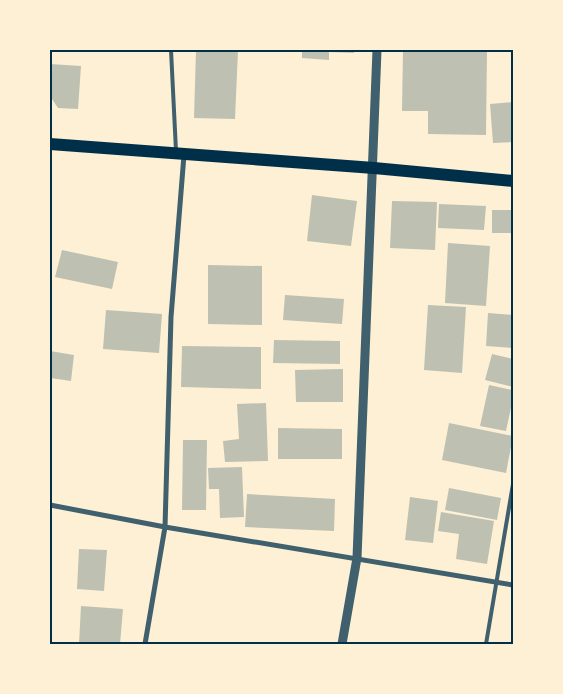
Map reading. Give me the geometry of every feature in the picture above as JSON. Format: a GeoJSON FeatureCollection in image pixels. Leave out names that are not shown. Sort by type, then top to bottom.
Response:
{"type":"FeatureCollection","features":[{"type":"Feature","properties":{"kind":"main road"},"geometry":{"type":"LineString","coordinates":[[50,144],[513,180]]}},
{"type":"Feature","properties":{"kind":"street"},"geometry":{"type":"LineString","coordinates":[[342,644],[357,558],[378,50]]}},
{"type":"Feature","properties":{"kind":"street"},"geometry":{"type":"LineString","coordinates":[[145,644],[166,527],[171,317],[180,154]]}},
{"type":"Feature","properties":{"kind":"street"},"geometry":{"type":"LineString","coordinates":[[50,505],[166,527],[513,585]]}},
{"type":"Feature","properties":{"kind":"lane"},"geometry":{"type":"LineString","coordinates":[[171,50],[180,154]]}},
{"type":"Feature","properties":{"kind":"lane"},"geometry":{"type":"LineString","coordinates":[[486,644],[513,484]]}},
{"type":"Feature","properties":{"kind":"building"},"geometry":{"type":"Polygon","coordinates":[[[196,50],[238,50],[235,119],[194,118],[196,50]]]}},
{"type":"Feature","properties":{"kind":"building"},"geometry":{"type":"Polygon","coordinates":[[[302,50],[354,50],[354,53],[329,52],[329,60],[302,58],[302,50]]]}},
{"type":"Feature","properties":{"kind":"building"},"geometry":{"type":"Polygon","coordinates":[[[403,50],[487,50],[486,135],[428,134],[428,111],[402,111],[403,50]]]}},
{"type":"Feature","properties":{"kind":"building"},"geometry":{"type":"Polygon","coordinates":[[[50,64],[81,66],[78,109],[58,108],[50,96],[50,64]]]}},
{"type":"Feature","properties":{"kind":"building"},"geometry":{"type":"Polygon","coordinates":[[[513,102],[513,142],[493,143],[490,104],[513,102]]]}},
{"type":"Feature","properties":{"kind":"building"},"geometry":{"type":"Polygon","coordinates":[[[312,195],[357,201],[351,246],[307,241],[312,195]]]}},
{"type":"Feature","properties":{"kind":"building"},"geometry":{"type":"Polygon","coordinates":[[[392,201],[437,202],[435,250],[390,248],[392,201]]]}},
{"type":"Feature","properties":{"kind":"building"},"geometry":{"type":"Polygon","coordinates":[[[439,204],[486,206],[484,230],[438,228],[439,204]]]}},
{"type":"Feature","properties":{"kind":"building"},"geometry":{"type":"Polygon","coordinates":[[[492,210],[513,210],[513,233],[492,233],[492,210]]]}},
{"type":"Feature","properties":{"kind":"building"},"geometry":{"type":"Polygon","coordinates":[[[448,243],[490,246],[486,306],[445,303],[448,243]]]}},
{"type":"Feature","properties":{"kind":"building"},"geometry":{"type":"Polygon","coordinates":[[[62,250],[118,262],[112,289],[55,277],[62,250]]]}},
{"type":"Feature","properties":{"kind":"building"},"geometry":{"type":"Polygon","coordinates":[[[208,265],[262,266],[262,325],[208,324],[208,265]]]}},
{"type":"Feature","properties":{"kind":"building"},"geometry":{"type":"Polygon","coordinates":[[[285,295],[344,299],[342,324],[283,320],[285,295]]]}},
{"type":"Feature","properties":{"kind":"building"},"geometry":{"type":"Polygon","coordinates":[[[428,305],[466,307],[462,373],[424,370],[428,305]]]}},
{"type":"Feature","properties":{"kind":"building"},"geometry":{"type":"Polygon","coordinates":[[[106,310],[162,314],[159,353],[103,349],[106,310]]]}},
{"type":"Feature","properties":{"kind":"building"},"geometry":{"type":"Polygon","coordinates":[[[488,313],[513,315],[513,348],[486,346],[488,313]]]}},
{"type":"Feature","properties":{"kind":"building"},"geometry":{"type":"Polygon","coordinates":[[[274,340],[340,341],[340,364],[273,363],[274,340]]]}},
{"type":"Feature","properties":{"kind":"building"},"geometry":{"type":"Polygon","coordinates":[[[182,346],[261,347],[261,389],[181,387],[182,346]]]}},
{"type":"Feature","properties":{"kind":"building"},"geometry":{"type":"Polygon","coordinates":[[[50,351],[74,355],[71,381],[50,378],[50,351]]]}},
{"type":"Feature","properties":{"kind":"building"},"geometry":{"type":"Polygon","coordinates":[[[492,354],[513,359],[513,387],[485,380],[492,354]]]}},
{"type":"Feature","properties":{"kind":"building"},"geometry":{"type":"Polygon","coordinates":[[[343,369],[343,402],[296,402],[295,370],[343,369]]]}},
{"type":"Feature","properties":{"kind":"building"},"geometry":{"type":"Polygon","coordinates":[[[489,385],[513,390],[506,431],[480,426],[489,385]]]}},
{"type":"Feature","properties":{"kind":"building"},"geometry":{"type":"Polygon","coordinates":[[[266,403],[268,461],[225,462],[223,441],[239,439],[237,404],[266,403]]]}},
{"type":"Feature","properties":{"kind":"building"},"geometry":{"type":"Polygon","coordinates":[[[449,423],[513,436],[506,473],[442,460],[449,423]]]}},
{"type":"Feature","properties":{"kind":"building"},"geometry":{"type":"Polygon","coordinates":[[[278,428],[342,429],[342,459],[278,459],[278,428]]]}},
{"type":"Feature","properties":{"kind":"building"},"geometry":{"type":"Polygon","coordinates":[[[183,440],[207,440],[206,510],[182,510],[183,440]]]}},
{"type":"Feature","properties":{"kind":"building"},"geometry":{"type":"Polygon","coordinates":[[[242,467],[244,517],[220,518],[219,489],[209,489],[208,468],[242,467]]]}},
{"type":"Feature","properties":{"kind":"building"},"geometry":{"type":"Polygon","coordinates":[[[449,488],[501,498],[497,520],[445,510],[449,488]]]}},
{"type":"Feature","properties":{"kind":"building"},"geometry":{"type":"Polygon","coordinates":[[[247,494],[335,499],[334,531],[245,527],[247,494]]]}},
{"type":"Feature","properties":{"kind":"building"},"geometry":{"type":"Polygon","coordinates":[[[410,497],[438,501],[433,543],[405,540],[410,497]]]}},
{"type":"Feature","properties":{"kind":"building"},"geometry":{"type":"Polygon","coordinates":[[[441,512],[494,521],[487,564],[456,559],[459,534],[438,531],[441,512]]]}},
{"type":"Feature","properties":{"kind":"building"},"geometry":{"type":"Polygon","coordinates":[[[79,549],[107,550],[104,591],[77,589],[79,549]]]}},
{"type":"Feature","properties":{"kind":"building"},"geometry":{"type":"Polygon","coordinates":[[[81,606],[123,609],[120,644],[79,644],[81,606]]]}}]}
